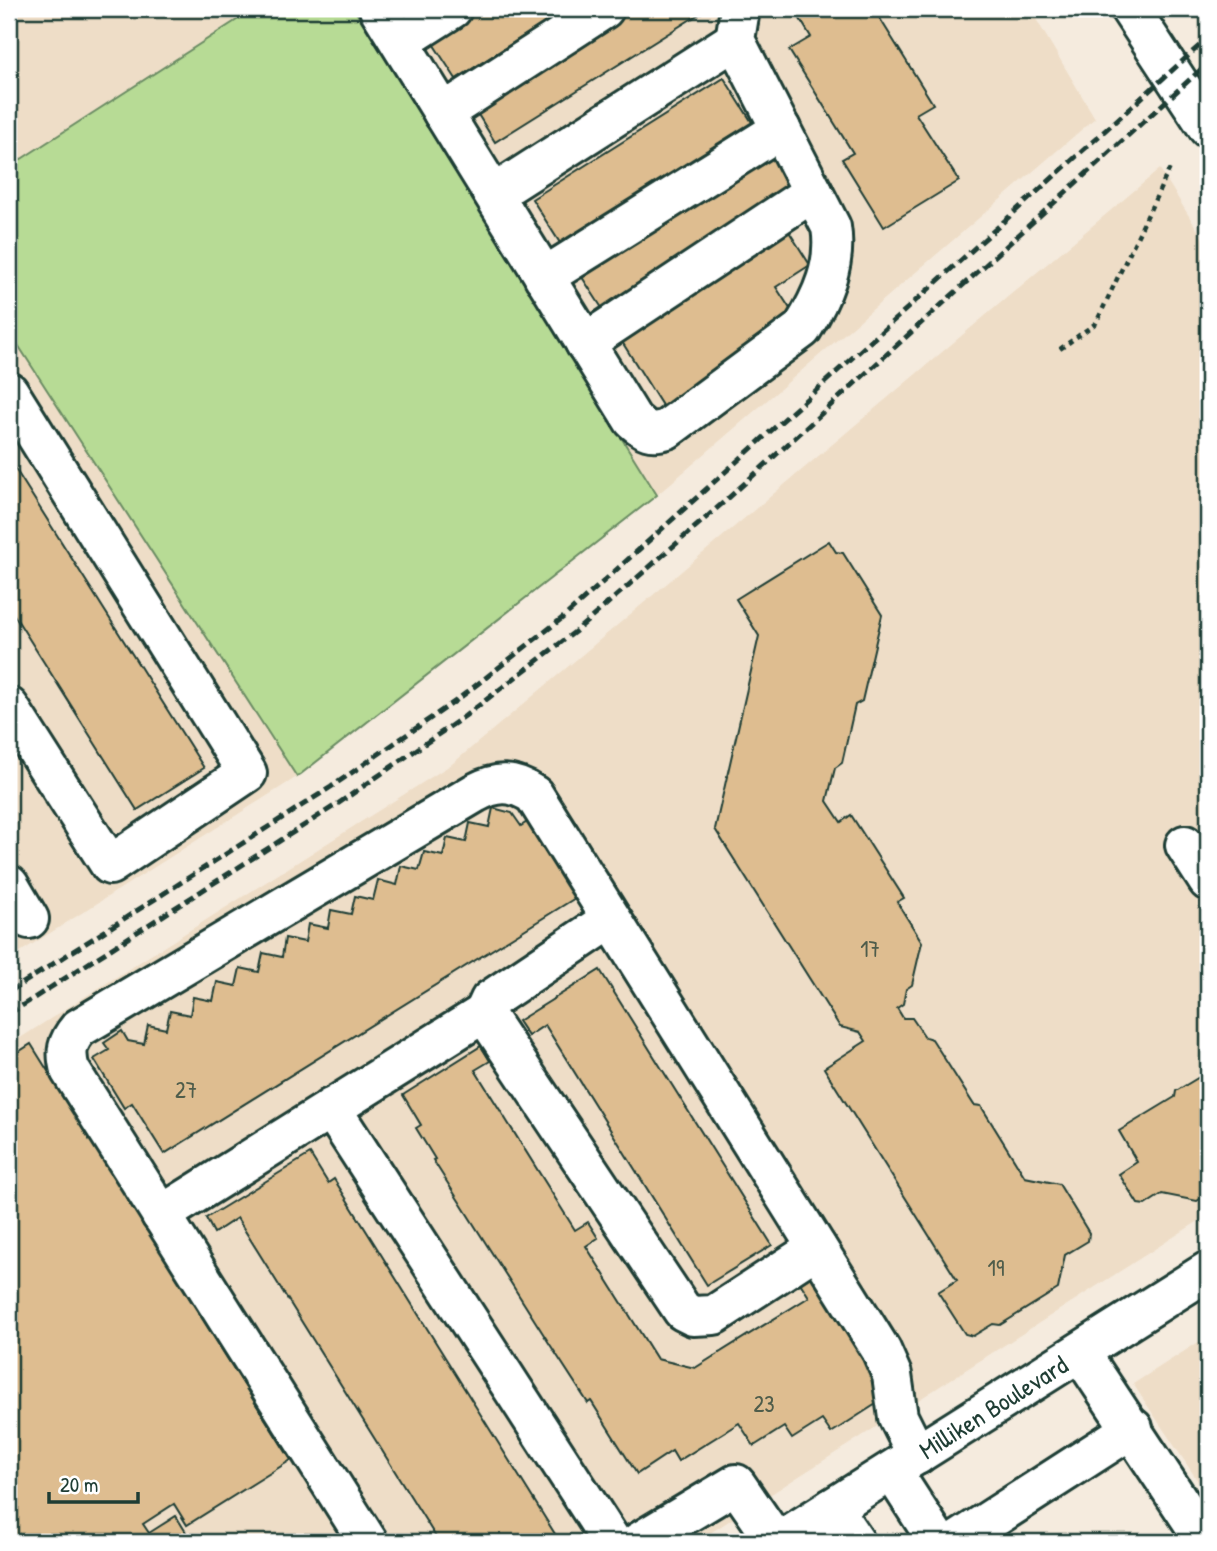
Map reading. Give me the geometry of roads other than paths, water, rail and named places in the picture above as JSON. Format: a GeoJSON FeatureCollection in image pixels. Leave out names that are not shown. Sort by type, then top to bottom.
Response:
{"type":"FeatureCollection","features":[{"type":"Feature","properties":{"kind":"street"},"geometry":{"type":"LineString","coordinates":[[379,9],[633,420],[644,430],[654,433],[667,429],[802,329],[814,309],[833,260],[831,226],[781,128],[738,24],[494,194]]}},
{"type":"Feature","properties":{"kind":"street"},"geometry":{"type":"LineString","coordinates":[[400,43],[452,9]]}},
{"type":"Feature","properties":{"kind":"street"},"geometry":{"type":"LineString","coordinates":[[443,113],[604,9]]}},
{"type":"Feature","properties":{"kind":"street"},"geometry":{"type":"LineString","coordinates":[[1130,9],[1208,128]]}},
{"type":"Feature","properties":{"kind":"street"},"geometry":{"type":"LineString","coordinates":[[544,277],[781,128]]}},
{"type":"Feature","properties":{"kind":"street"},"geometry":{"type":"LineString","coordinates":[[585,343],[813,192]]}},
{"type":"Feature","properties":{"kind":"street"},"geometry":{"type":"LineString","coordinates":[[9,392],[247,773],[110,865],[9,707]]}},
{"type":"Feature","properties":{"kind":"street"},"geometry":{"type":"LineString","coordinates":[[368,1542],[70,1070],[66,1056],[69,1040],[79,1028],[475,793],[503,783],[518,785],[534,795],[881,1350],[892,1375],[904,1463],[938,1542]]}},
{"type":"Feature","properties":{"kind":"street"},"geometry":{"type":"LineString","coordinates":[[1185,845],[1208,881]]}},
{"type":"Feature","properties":{"kind":"street"},"geometry":{"type":"LineString","coordinates":[[9,885],[29,919]]}},
{"type":"Feature","properties":{"kind":"street"},"geometry":{"type":"LineString","coordinates":[[161,1215],[485,1013],[490,1000],[611,919]]}},
{"type":"Feature","properties":{"kind":"street"},"geometry":{"type":"LineString","coordinates":[[485,1013],[683,1311],[693,1316],[714,1315],[817,1248]]}},
{"type":"Feature","properties":{"kind":"street"},"geometry":{"type":"LineString","coordinates":[[331,1108],[612,1542]]}},
{"type":"Feature","properties":{"kind":"street","name":"Milliken Boulevard"},"geometry":{"type":"LineString","coordinates":[[777,1542],[1208,1271]]}},
{"type":"Feature","properties":{"kind":"street"},"geometry":{"type":"LineString","coordinates":[[1080,1352],[1133,1428],[1206,1542]]}},
{"type":"Feature","properties":{"kind":"street"},"geometry":{"type":"LineString","coordinates":[[956,1542],[1133,1428]]}},
{"type":"Feature","properties":{"kind":"street"},"geometry":{"type":"LineString","coordinates":[[639,1542],[736,1484],[777,1542]]}},
{"type":"Feature","properties":{"kind":"street"},"geometry":{"type":"LineString","coordinates":[[832,1508],[855,1542]]}},
{"type":"Feature","properties":{"kind":"railway"},"geometry":{"type":"LineString","coordinates":[[9,992],[331,787],[457,700],[565,616],[1208,38]]}},
{"type":"Feature","properties":{"kind":"railway"},"geometry":{"type":"LineString","coordinates":[[9,1014],[339,803],[465,716],[576,631],[724,502],[1208,63]]}}]}
